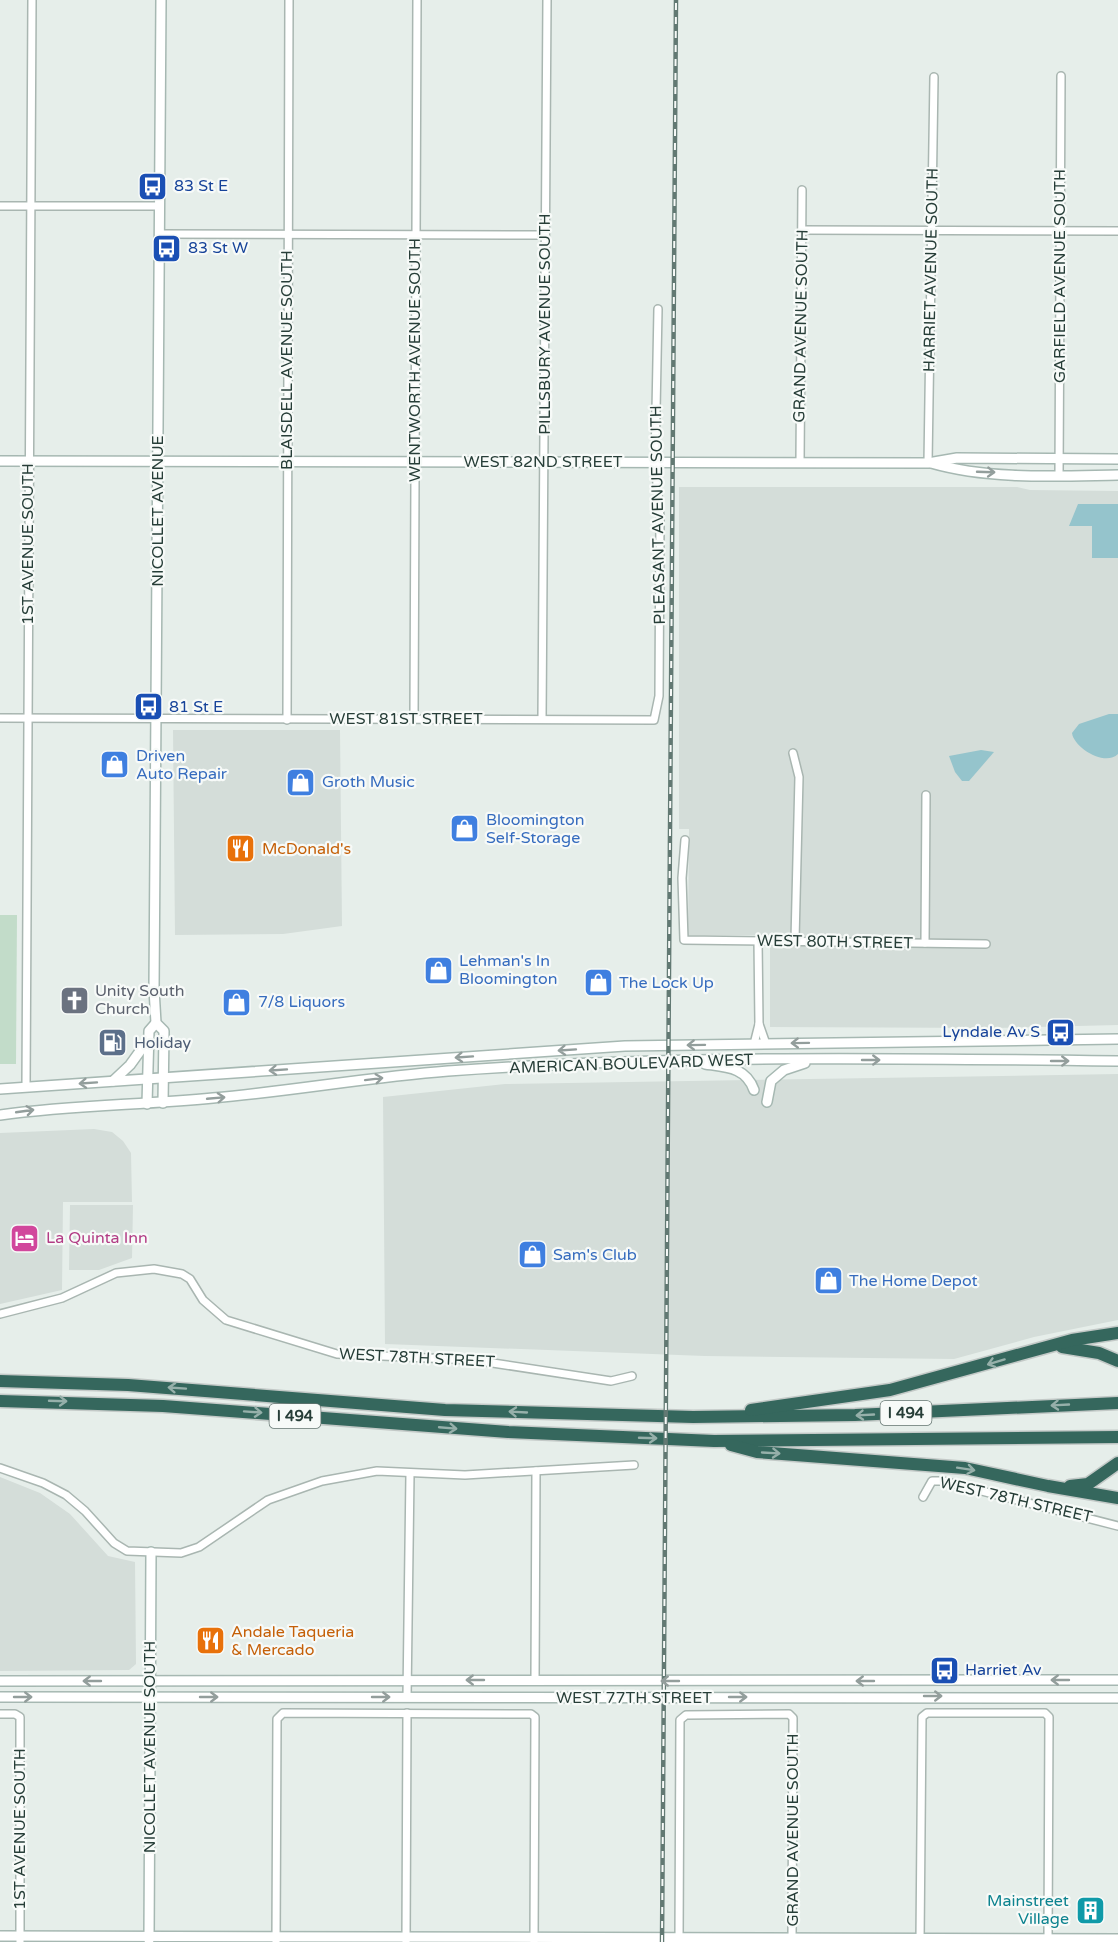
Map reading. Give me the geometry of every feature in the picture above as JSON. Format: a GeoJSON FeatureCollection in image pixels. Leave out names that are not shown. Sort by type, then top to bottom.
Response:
{"type":"FeatureCollection","features":[{"type":"Feature","properties":{"kind":"highway"},"geometry":{"type":"LineString","coordinates":[[693,1417],[890,1390],[1071,1340],[1118,1333]]}},
{"type":"Feature","properties":{"kind":"highway"},"geometry":{"type":"LineString","coordinates":[[1052,1346],[1072,1347],[1117,1360]]}},
{"type":"Feature","properties":{"kind":"highway","name":"I 494"},"geometry":{"type":"LineString","coordinates":[[0,1381],[128,1385],[445,1410],[693,1417],[855,1415],[1118,1402]]}},
{"type":"Feature","properties":{"kind":"highway","name":"I 494"},"geometry":{"type":"LineString","coordinates":[[0,1401],[163,1406],[508,1432],[714,1441],[1118,1437]]}},
{"type":"Feature","properties":{"kind":"highway"},"geometry":{"type":"LineString","coordinates":[[714,1441],[757,1452],[965,1468],[1118,1498]]}},
{"type":"Feature","properties":{"kind":"highway"},"geometry":{"type":"LineString","coordinates":[[1048,1486],[1076,1486],[1097,1480],[1118,1463]]}},
{"type":"Feature","properties":{"kind":"street","name":"1ST AVENUE SOUTH"},"geometry":{"type":"LineString","coordinates":[[26,1087],[32,0]]}},
{"type":"Feature","properties":{"kind":"street","name":"NICOLLET AVENUE"},"geometry":{"type":"LineString","coordinates":[[147,1079],[149,1031],[156,1023],[154,989],[161,0]]}},
{"type":"Feature","properties":{"kind":"street","name":"BLAISDELL AVENUE SOUTH"},"geometry":{"type":"LineString","coordinates":[[287,720],[289,0]]}},
{"type":"Feature","properties":{"kind":"street","name":"WENTWORTH AVENUE SOUTH"},"geometry":{"type":"LineString","coordinates":[[414,719],[417,0]]}},
{"type":"Feature","properties":{"kind":"street","name":"PILLSBURY AVENUE SOUTH"},"geometry":{"type":"LineString","coordinates":[[542,719],[547,0]]}},
{"type":"Feature","properties":{"kind":"street","name":"GARFIELD AVENUE SOUTH"},"geometry":{"type":"LineString","coordinates":[[1059,476],[1061,76]]}},
{"type":"Feature","properties":{"kind":"street","name":"HARRIET AVENUE SOUTH"},"geometry":{"type":"LineString","coordinates":[[928,463],[934,77]]}},
{"type":"Feature","properties":{"kind":"street","name":"GRAND AVENUE SOUTH"},"geometry":{"type":"LineString","coordinates":[[800,463],[802,190]]}},
{"type":"Feature","properties":{"kind":"street"},"geometry":{"type":"LineString","coordinates":[[0,206],[159,207]]}},
{"type":"Feature","properties":{"kind":"street"},"geometry":{"type":"LineString","coordinates":[[802,230],[1118,231]]}},
{"type":"Feature","properties":{"kind":"street"},"geometry":{"type":"LineString","coordinates":[[159,234],[545,235]]}},
{"type":"Feature","properties":{"kind":"street","name":"PLEASANT AVENUE SOUTH"},"geometry":{"type":"LineString","coordinates":[[654,720],[659,696],[660,517],[655,462],[658,309]]}},
{"type":"Feature","properties":{"kind":"street","name":"WEST 82ND STREET"},"geometry":{"type":"LineString","coordinates":[[0,461],[928,463],[957,458],[1118,459]]}},
{"type":"Feature","properties":{"kind":"street","name":"WEST 82ND STREET"},"geometry":{"type":"LineString","coordinates":[[928,463],[958,471],[1059,476],[1118,475]]}},
{"type":"Feature","properties":{"kind":"street","name":"WEST 81ST STREET"},"geometry":{"type":"LineString","coordinates":[[0,718],[654,720]]}},
{"type":"Feature","properties":{"kind":"street"},"geometry":{"type":"LineString","coordinates":[[793,753],[799,777],[795,940]]}},
{"type":"Feature","properties":{"kind":"street"},"geometry":{"type":"LineString","coordinates":[[925,943],[926,795]]}},
{"type":"Feature","properties":{"kind":"street","name":"WEST 80TH STREET"},"geometry":{"type":"LineString","coordinates":[[685,840],[682,878],[684,940],[986,944]]}},
{"type":"Feature","properties":{"kind":"street"},"geometry":{"type":"LineString","coordinates":[[754,1044],[759,1024],[758,940]]}},
{"type":"Feature","properties":{"kind":"street","name":"NICOLLET AVENUE"},"geometry":{"type":"LineString","coordinates":[[156,1023],[164,1030],[163,1103]]}},
{"type":"Feature","properties":{"kind":"street"},"geometry":{"type":"LineString","coordinates":[[759,1024],[766,1044]]}},
{"type":"Feature","properties":{"kind":"street","name":"AMERICAN BOULEVARD WEST"},"geometry":{"type":"LineString","coordinates":[[0,1089],[163,1076],[619,1047],[1118,1038]]}},
{"type":"Feature","properties":{"kind":"street"},"geometry":{"type":"LineString","coordinates":[[113,1081],[132,1063],[148,1041]]}},
{"type":"Feature","properties":{"kind":"street"},"geometry":{"type":"LineString","coordinates":[[685,1060],[743,1072],[750,1080],[754,1090]]}},
{"type":"Feature","properties":{"kind":"street","name":"AMERICAN BOULEVARD WEST"},"geometry":{"type":"LineString","coordinates":[[0,1115],[42,1109],[163,1103],[448,1071],[685,1060],[1118,1062]]}},
{"type":"Feature","properties":{"kind":"street"},"geometry":{"type":"LineString","coordinates":[[767,1102],[771,1081],[784,1070],[813,1060]]}},
{"type":"Feature","properties":{"kind":"street"},"geometry":{"type":"LineString","coordinates":[[315,1067],[317,1087]]}},
{"type":"Feature","properties":{"kind":"street"},"geometry":{"type":"LineString","coordinates":[[147,1079],[147,1104]]}},
{"type":"Feature","properties":{"kind":"street","name":"WEST 78TH STREET"},"geometry":{"type":"LineString","coordinates":[[0,1314],[62,1298],[117,1273],[154,1269],[182,1274],[190,1279],[203,1300],[226,1320],[337,1354],[473,1360],[610,1381],[632,1376]]}},
{"type":"Feature","properties":{"kind":"street"},"geometry":{"type":"LineString","coordinates":[[0,1468],[43,1483],[66,1495],[85,1511],[120,1548],[127,1551],[190,1552],[268,1500],[293,1489],[322,1481],[377,1471],[410,1474],[536,1471],[634,1465]]}},
{"type":"Feature","properties":{"kind":"street"},"geometry":{"type":"LineString","coordinates":[[535,1680],[536,1471]]}},
{"type":"Feature","properties":{"kind":"street"},"geometry":{"type":"LineString","coordinates":[[407,1697],[410,1474]]}},
{"type":"Feature","properties":{"kind":"street","name":"WEST 78TH STREET"},"geometry":{"type":"LineString","coordinates":[[923,1497],[932,1480],[943,1481],[1118,1526]]}},
{"type":"Feature","properties":{"kind":"street","name":"NICOLLET AVENUE SOUTH"},"geometry":{"type":"LineString","coordinates":[[149,1939],[151,1552]]}},
{"type":"Feature","properties":{"kind":"street","name":"WEST 77TH STREET"},"geometry":{"type":"LineString","coordinates":[[4,1681],[1118,1680]]}},
{"type":"Feature","properties":{"kind":"street"},"geometry":{"type":"LineString","coordinates":[[0,1692],[4,1691],[4,1681]]}},
{"type":"Feature","properties":{"kind":"street","name":"WEST 77TH STREET"},"geometry":{"type":"LineString","coordinates":[[0,1697],[1118,1698]]}},
{"type":"Feature","properties":{"kind":"street"},"geometry":{"type":"LineString","coordinates":[[276,1939],[277,1719],[283,1713],[531,1714],[535,1718],[534,1939]]}},
{"type":"Feature","properties":{"kind":"street"},"geometry":{"type":"LineString","coordinates":[[406,1939],[407,1713]]}},
{"type":"Feature","properties":{"kind":"street"},"geometry":{"type":"LineString","coordinates":[[920,1940],[922,1717],[927,1713],[1045,1713],[1049,1717],[1048,1940]]}},
{"type":"Feature","properties":{"kind":"street","name":"1ST AVENUE SOUTH"},"geometry":{"type":"LineString","coordinates":[[0,1714],[15,1714],[20,1717],[20,1939]]}},
{"type":"Feature","properties":{"kind":"street","name":"GRAND AVENUE SOUTH"},"geometry":{"type":"LineString","coordinates":[[680,1939],[680,1720],[686,1715],[698,1714],[789,1714],[793,1718],[792,1939]]}},
{"type":"Feature","properties":{"kind":"street"},"geometry":{"type":"LineString","coordinates":[[0,1936],[20,1939],[1118,1939]]}},
{"type":"Feature","properties":{"kind":"shaded area"},"geometry":{"type":"Polygon","coordinates":[[[679,487],[1017,487],[1030,490],[1118,491],[1118,1025],[994,1028],[770,1027],[770,935],[688,935],[689,829],[679,829],[679,487]]]}},
{"type":"Feature","properties":{"kind":"shaded area"},"geometry":{"type":"Polygon","coordinates":[[[173,730],[340,730],[342,926],[283,934],[175,935],[173,730]]]}},
{"type":"Feature","properties":{"kind":"shaded area"},"geometry":{"type":"Polygon","coordinates":[[[1118,1074],[1118,1320],[1034,1337],[954,1359],[705,1356],[385,1344],[383,1097],[505,1084],[1118,1074]]]}},
{"type":"Feature","properties":{"kind":"shaded area"},"geometry":{"type":"Polygon","coordinates":[[[94,1129],[112,1132],[123,1141],[131,1153],[132,1202],[63,1202],[62,1290],[0,1304],[0,1133],[94,1129]]]}},
{"type":"Feature","properties":{"kind":"shaded area"},"geometry":{"type":"Polygon","coordinates":[[[70,1205],[133,1205],[132,1258],[99,1270],[69,1270],[70,1205]]]}},
{"type":"Feature","properties":{"kind":"shaded area"},"geometry":{"type":"Polygon","coordinates":[[[0,1477],[40,1493],[70,1514],[108,1556],[135,1562],[136,1664],[129,1670],[0,1671],[0,1477]]]}},
{"type":"Feature","properties":{"kind":"green space"},"geometry":{"type":"Polygon","coordinates":[[[0,915],[17,915],[16,1064],[0,1064],[0,915]]]}},
{"type":"Feature","properties":{"kind":"water"},"geometry":{"type":"Polygon","coordinates":[[[1078,504],[1118,504],[1118,558],[1092,558],[1092,526],[1069,526],[1078,504]]]}},
{"type":"Feature","properties":{"kind":"water"},"geometry":{"type":"Polygon","coordinates":[[[1109,714],[1118,714],[1118,754],[1106,758],[1098,757],[1084,750],[1074,739],[1072,733],[1079,724],[1109,714]]]}},
{"type":"Feature","properties":{"kind":"water"},"geometry":{"type":"Polygon","coordinates":[[[981,750],[994,752],[969,781],[962,781],[955,772],[949,756],[981,750]]]}},
{"type":"Feature","properties":{"kind":"railway"},"geometry":{"type":"LineString","coordinates":[[662,1942],[676,0]]}},
{"type":"Feature","properties":{"kind":"place","name":"83 St E"},"geometry":{"type":"Point","coordinates":[153,186]}},
{"type":"Feature","properties":{"kind":"place","name":"83 St W"},"geometry":{"type":"Point","coordinates":[167,248]}},
{"type":"Feature","properties":{"kind":"place","name":"81 St E"},"geometry":{"type":"Point","coordinates":[148,707]}},
{"type":"Feature","properties":{"kind":"place","name":"Driven Auto Repair"},"geometry":{"type":"Point","coordinates":[115,765]}},
{"type":"Feature","properties":{"kind":"place","name":"Groth Music"},"geometry":{"type":"Point","coordinates":[301,782]}},
{"type":"Feature","properties":{"kind":"place","name":"Bloomington Self-Storage"},"geometry":{"type":"Point","coordinates":[465,829]}},
{"type":"Feature","properties":{"kind":"place","name":"McDonald's"},"geometry":{"type":"Point","coordinates":[241,849]}},
{"type":"Feature","properties":{"kind":"place","name":"Lehman's In Bloomington"},"geometry":{"type":"Point","coordinates":[438,970]}},
{"type":"Feature","properties":{"kind":"place","name":"The Lock Up"},"geometry":{"type":"Point","coordinates":[598,983]}},
{"type":"Feature","properties":{"kind":"place","name":"Unity South Church"},"geometry":{"type":"Point","coordinates":[74,1000]}},
{"type":"Feature","properties":{"kind":"place","name":"7/8 Liquors"},"geometry":{"type":"Point","coordinates":[237,1002]}},
{"type":"Feature","properties":{"kind":"place","name":"Lyndale Av S"},"geometry":{"type":"Point","coordinates":[1061,1032]}},
{"type":"Feature","properties":{"kind":"place","name":"Holiday"},"geometry":{"type":"Point","coordinates":[113,1043]}},
{"type":"Feature","properties":{"kind":"place","name":"La Quinta Inn"},"geometry":{"type":"Point","coordinates":[25,1238]}},
{"type":"Feature","properties":{"kind":"place","name":"Sam's Club"},"geometry":{"type":"Point","coordinates":[532,1255]}},
{"type":"Feature","properties":{"kind":"place","name":"The Home Depot"},"geometry":{"type":"Point","coordinates":[828,1281]}},
{"type":"Feature","properties":{"kind":"place","name":"Andale Taqueria & Mercado"},"geometry":{"type":"Point","coordinates":[210,1641]}},
{"type":"Feature","properties":{"kind":"place","name":"Harriet Av"},"geometry":{"type":"Point","coordinates":[944,1670]}},
{"type":"Feature","properties":{"kind":"place","name":"Mainstreet Village"},"geometry":{"type":"Point","coordinates":[1090,1910]}}]}
